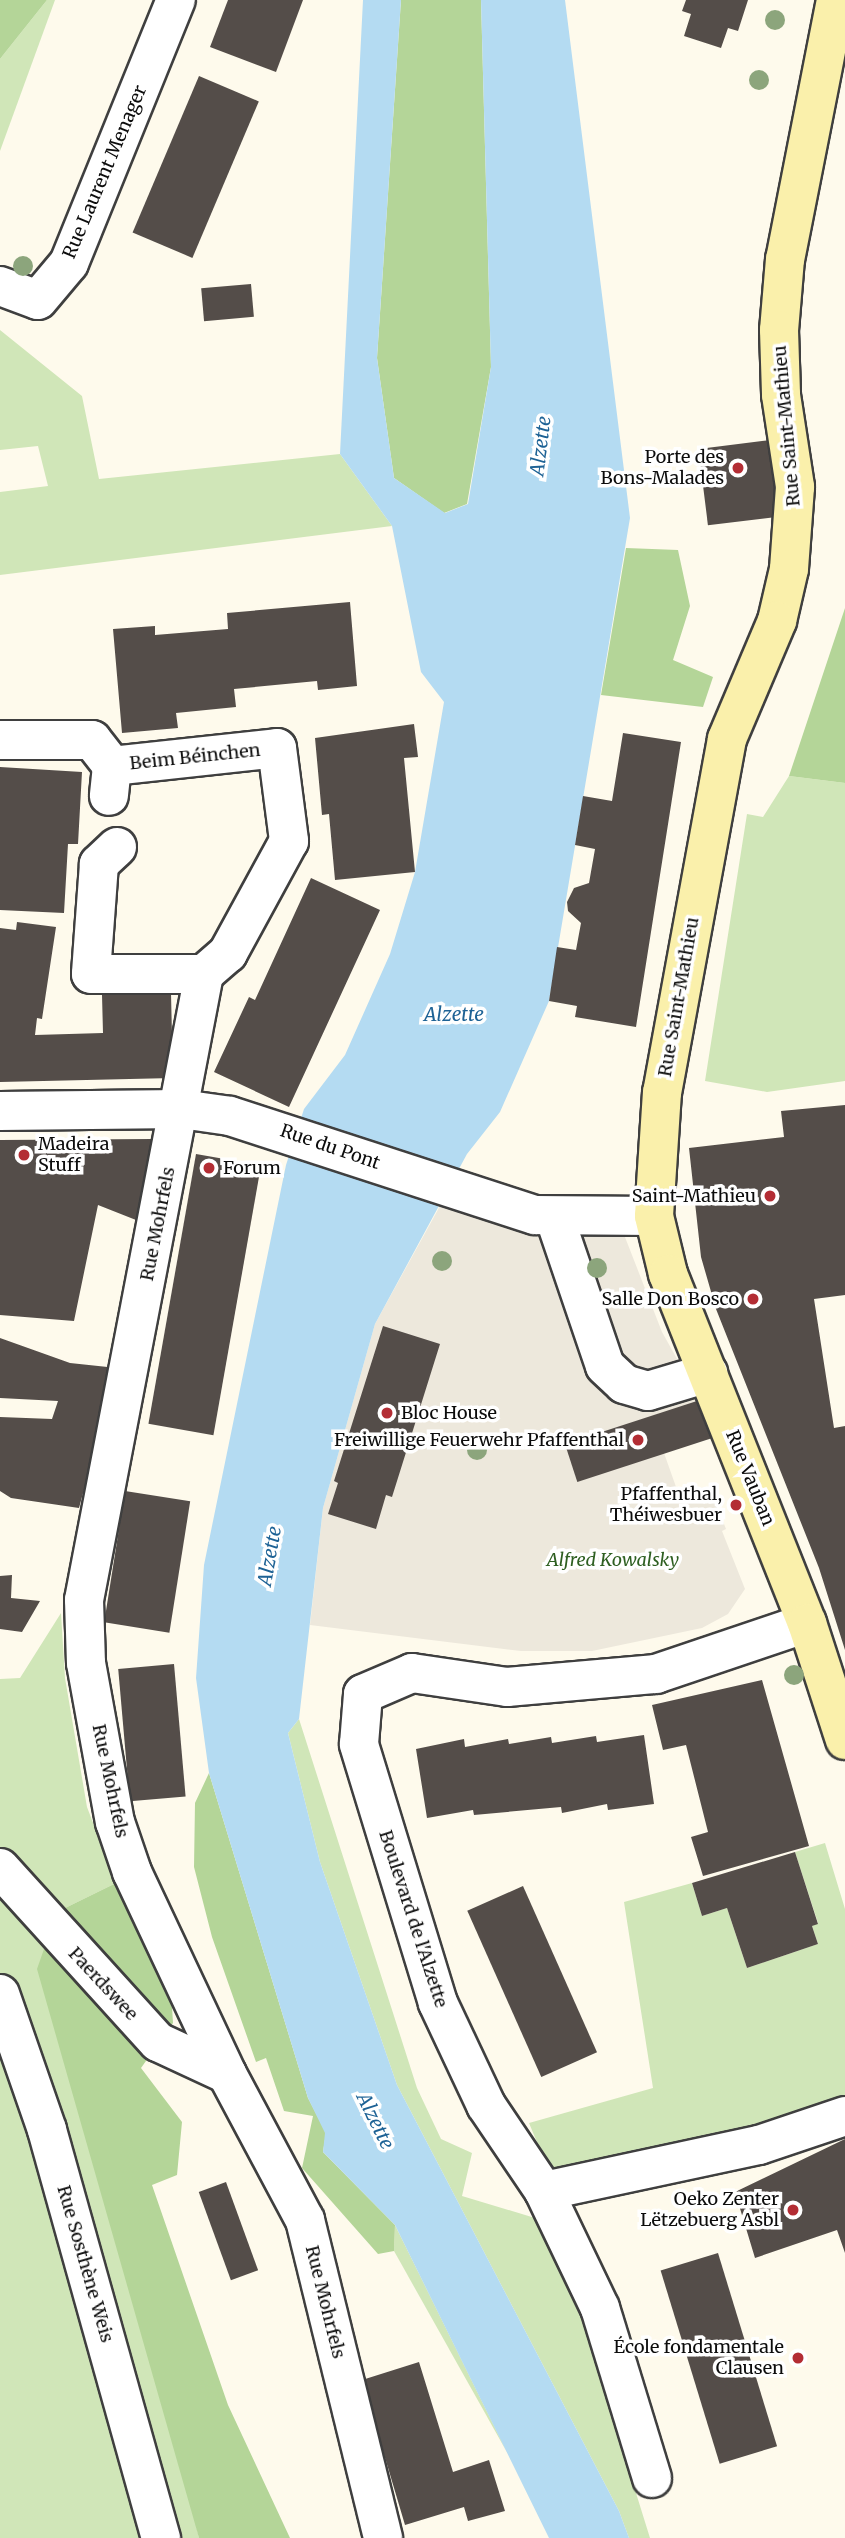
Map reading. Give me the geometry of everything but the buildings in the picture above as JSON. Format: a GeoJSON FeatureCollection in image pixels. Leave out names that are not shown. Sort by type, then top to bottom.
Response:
{"type":"FeatureCollection","features":[{"type":"Feature","properties":{"kind":"main road","name":"Rue Saint-Mathieu"},"geometry":{"type":"LineString","coordinates":[[653,1216],[662,1092],[727,738],[777,621],[789,569],[795,488],[781,395],[781,306],[809,121],[836,0]]}},
{"type":"Feature","properties":{"kind":"main road","name":"Rue Vauban"},"geometry":{"type":"LineString","coordinates":[[653,1216],[668,1274],[807,1623],[845,1740]]}},
{"type":"Feature","properties":{"kind":"street","name":"Rue Laurent Menager"},"geometry":{"type":"LineString","coordinates":[[0,286],[38,300],[69,263],[176,0]]}},
{"type":"Feature","properties":{"kind":"street","name":"Beim Béinchen"},"geometry":{"type":"LineString","coordinates":[[0,740],[92,740],[110,781],[277,748],[289,841],[228,953],[204,974]]}},
{"type":"Feature","properties":{"kind":"street"},"geometry":{"type":"LineString","coordinates":[[117,847],[99,864],[91,974],[204,974],[181,1110]]}},
{"type":"Feature","properties":{"kind":"street","name":"Rue du Pont"},"geometry":{"type":"LineString","coordinates":[[0,1111],[181,1110],[230,1116],[535,1215],[653,1216]]}},
{"type":"Feature","properties":{"kind":"street","name":"Rue Mohrfels"},"geometry":{"type":"LineString","coordinates":[[181,1110],[84,1600],[86,1663],[115,1822],[132,1872],[227,2074],[305,2220],[383,2538]]}},
{"type":"Feature","properties":{"kind":"street"},"geometry":{"type":"LineString","coordinates":[[554,1216],[605,1366],[624,1384],[648,1391],[708,1373]]}},
{"type":"Feature","properties":{"kind":"street","name":"Boulevard de l'Alzette"},"geometry":{"type":"LineString","coordinates":[[652,2478],[600,2308],[544,2191],[486,2105],[438,2003],[359,1744],[363,1694],[412,1673],[507,1687],[656,1674],[807,1623]]}},
{"type":"Feature","properties":{"kind":"street","name":"Paerdswee"},"geometry":{"type":"LineString","coordinates":[[0,1868],[158,2042],[227,2074]]}},
{"type":"Feature","properties":{"kind":"street","name":"Rue Sosthène Weis"},"geometry":{"type":"LineString","coordinates":[[0,1994],[47,2130],[161,2538]]}},
{"type":"Feature","properties":{"kind":"street"},"geometry":{"type":"LineString","coordinates":[[544,2191],[759,2145],[845,2116]]}},
{"type":"Feature","properties":{"kind":"green space"},"geometry":{"type":"Polygon","coordinates":[[[0,0],[47,0],[0,59],[0,0]]]}},
{"type":"Feature","properties":{"kind":"green space"},"geometry":{"type":"Polygon","coordinates":[[[47,0],[55,0],[0,151],[0,59],[47,0]]]}},
{"type":"Feature","properties":{"kind":"green space"},"geometry":{"type":"Polygon","coordinates":[[[401,0],[481,0],[491,367],[467,504],[444,513],[394,478],[377,358],[401,0]]]}},
{"type":"Feature","properties":{"kind":"green space"},"geometry":{"type":"Polygon","coordinates":[[[0,330],[82,396],[99,479],[340,454],[392,526],[0,575],[0,492],[48,486],[38,446],[0,450],[0,330]]]}},
{"type":"Feature","properties":{"kind":"green space"},"geometry":{"type":"Polygon","coordinates":[[[626,548],[678,550],[690,606],[673,660],[713,677],[703,707],[601,695],[626,548]]]}},
{"type":"Feature","properties":{"kind":"green space"},"geometry":{"type":"Polygon","coordinates":[[[845,608],[845,783],[789,776],[845,608]]]}},
{"type":"Feature","properties":{"kind":"green space"},"geometry":{"type":"Polygon","coordinates":[[[789,776],[845,783],[845,1081],[767,1092],[705,1081],[747,814],[763,817],[789,776]]]}},
{"type":"Feature","properties":{"kind":"green space"},"geometry":{"type":"Polygon","coordinates":[[[61,1613],[65,1678],[87,1807],[116,1883],[57,1912],[199,2538],[0,2538],[0,1679],[20,1678],[61,1613]]]}},
{"type":"Feature","properties":{"kind":"green space"},"geometry":{"type":"Polygon","coordinates":[[[299,1719],[417,2088],[441,2139],[472,2153],[462,2196],[535,2218],[580,2313],[650,2538],[629,2538],[619,2511],[397,2085],[320,1862],[288,1733],[299,1719]]]}},
{"type":"Feature","properties":{"kind":"green space"},"geometry":{"type":"Polygon","coordinates":[[[209,1773],[308,2098],[326,2133],[323,2152],[395,2225],[394,2251],[378,2254],[302,2168],[313,2116],[284,2111],[266,2058],[256,2062],[212,1937],[194,1867],[195,1803],[209,1773]]]}},
{"type":"Feature","properties":{"kind":"green space"},"geometry":{"type":"Polygon","coordinates":[[[825,1843],[845,1909],[845,2105],[549,2171],[529,2123],[653,2088],[624,1902],[692,1883],[702,1916],[727,1908],[747,1968],[818,1944],[812,1926],[818,1923],[795,1852],[825,1843]]]}},
{"type":"Feature","properties":{"kind":"green space"},"geometry":{"type":"Polygon","coordinates":[[[116,1883],[172,2007],[173,2023],[141,2068],[182,2122],[177,2175],[152,2185],[228,2405],[290,2538],[199,2538],[37,1969],[57,1912],[116,1883]]]}},
{"type":"Feature","properties":{"kind":"green space"},"geometry":{"type":"Polygon","coordinates":[[[395,2225],[508,2454],[394,2251],[395,2225]]]}},
{"type":"Feature","properties":{"kind":"shaded area"},"geometry":{"type":"Polygon","coordinates":[[[440,1206],[535,1233],[623,1232],[662,1332],[700,1400],[664,1453],[681,1501],[711,1491],[726,1529],[722,1531],[745,1589],[728,1614],[702,1628],[592,1651],[521,1651],[310,1625],[323,1508],[375,1324],[440,1206]]]}},
{"type":"Feature","properties":{"kind":"water","name":"Alzette"},"geometry":{"type":"Polygon","coordinates":[[[363,0],[401,0],[377,358],[394,478],[445,513],[468,504],[491,367],[481,0],[565,0],[630,518],[549,1001],[500,1112],[467,1154],[375,1324],[323,1508],[299,1719],[288,1733],[320,1862],[397,2085],[619,2511],[629,2538],[549,2538],[395,2225],[323,2152],[325,2133],[308,2098],[209,1773],[196,1678],[204,1565],[286,1165],[304,1109],[345,1055],[390,954],[415,872],[444,702],[421,672],[392,526],[340,454],[363,0]]]}},
{"type":"Feature","properties":{"kind":"place","name":"Porte des Bons-Malades"},"geometry":{"type":"Point","coordinates":[738,468]}},
{"type":"Feature","properties":{"kind":"place","name":"Madeira Stuff"},"geometry":{"type":"Point","coordinates":[24,1155]}},
{"type":"Feature","properties":{"kind":"place","name":"Forum"},"geometry":{"type":"Point","coordinates":[209,1168]}},
{"type":"Feature","properties":{"kind":"place","name":"Saint-Mathieu"},"geometry":{"type":"Point","coordinates":[770,1196]}},
{"type":"Feature","properties":{"kind":"place","name":"Salle Don Bosco"},"geometry":{"type":"Point","coordinates":[753,1299]}},
{"type":"Feature","properties":{"kind":"place","name":"Bloc House"},"geometry":{"type":"Point","coordinates":[387,1413]}},
{"type":"Feature","properties":{"kind":"place","name":"Freiwillige Feuerwehr Pfaffenthal"},"geometry":{"type":"Point","coordinates":[638,1440]}},
{"type":"Feature","properties":{"kind":"place","name":"Pfaffenthal, Théiwesbuer"},"geometry":{"type":"Point","coordinates":[736,1505]}},
{"type":"Feature","properties":{"kind":"place","name":"Oeko Zenter Lëtzebuerg Asbl"},"geometry":{"type":"Point","coordinates":[793,2210]}},
{"type":"Feature","properties":{"kind":"place","name":"École fondamentale Clausen"},"geometry":{"type":"Point","coordinates":[798,2358]}},
{"type":"Feature","properties":{"kind":"park label","name":"Alfred Kowalsky"},"geometry":{"type":"Point","coordinates":[613,1560]}}]}
